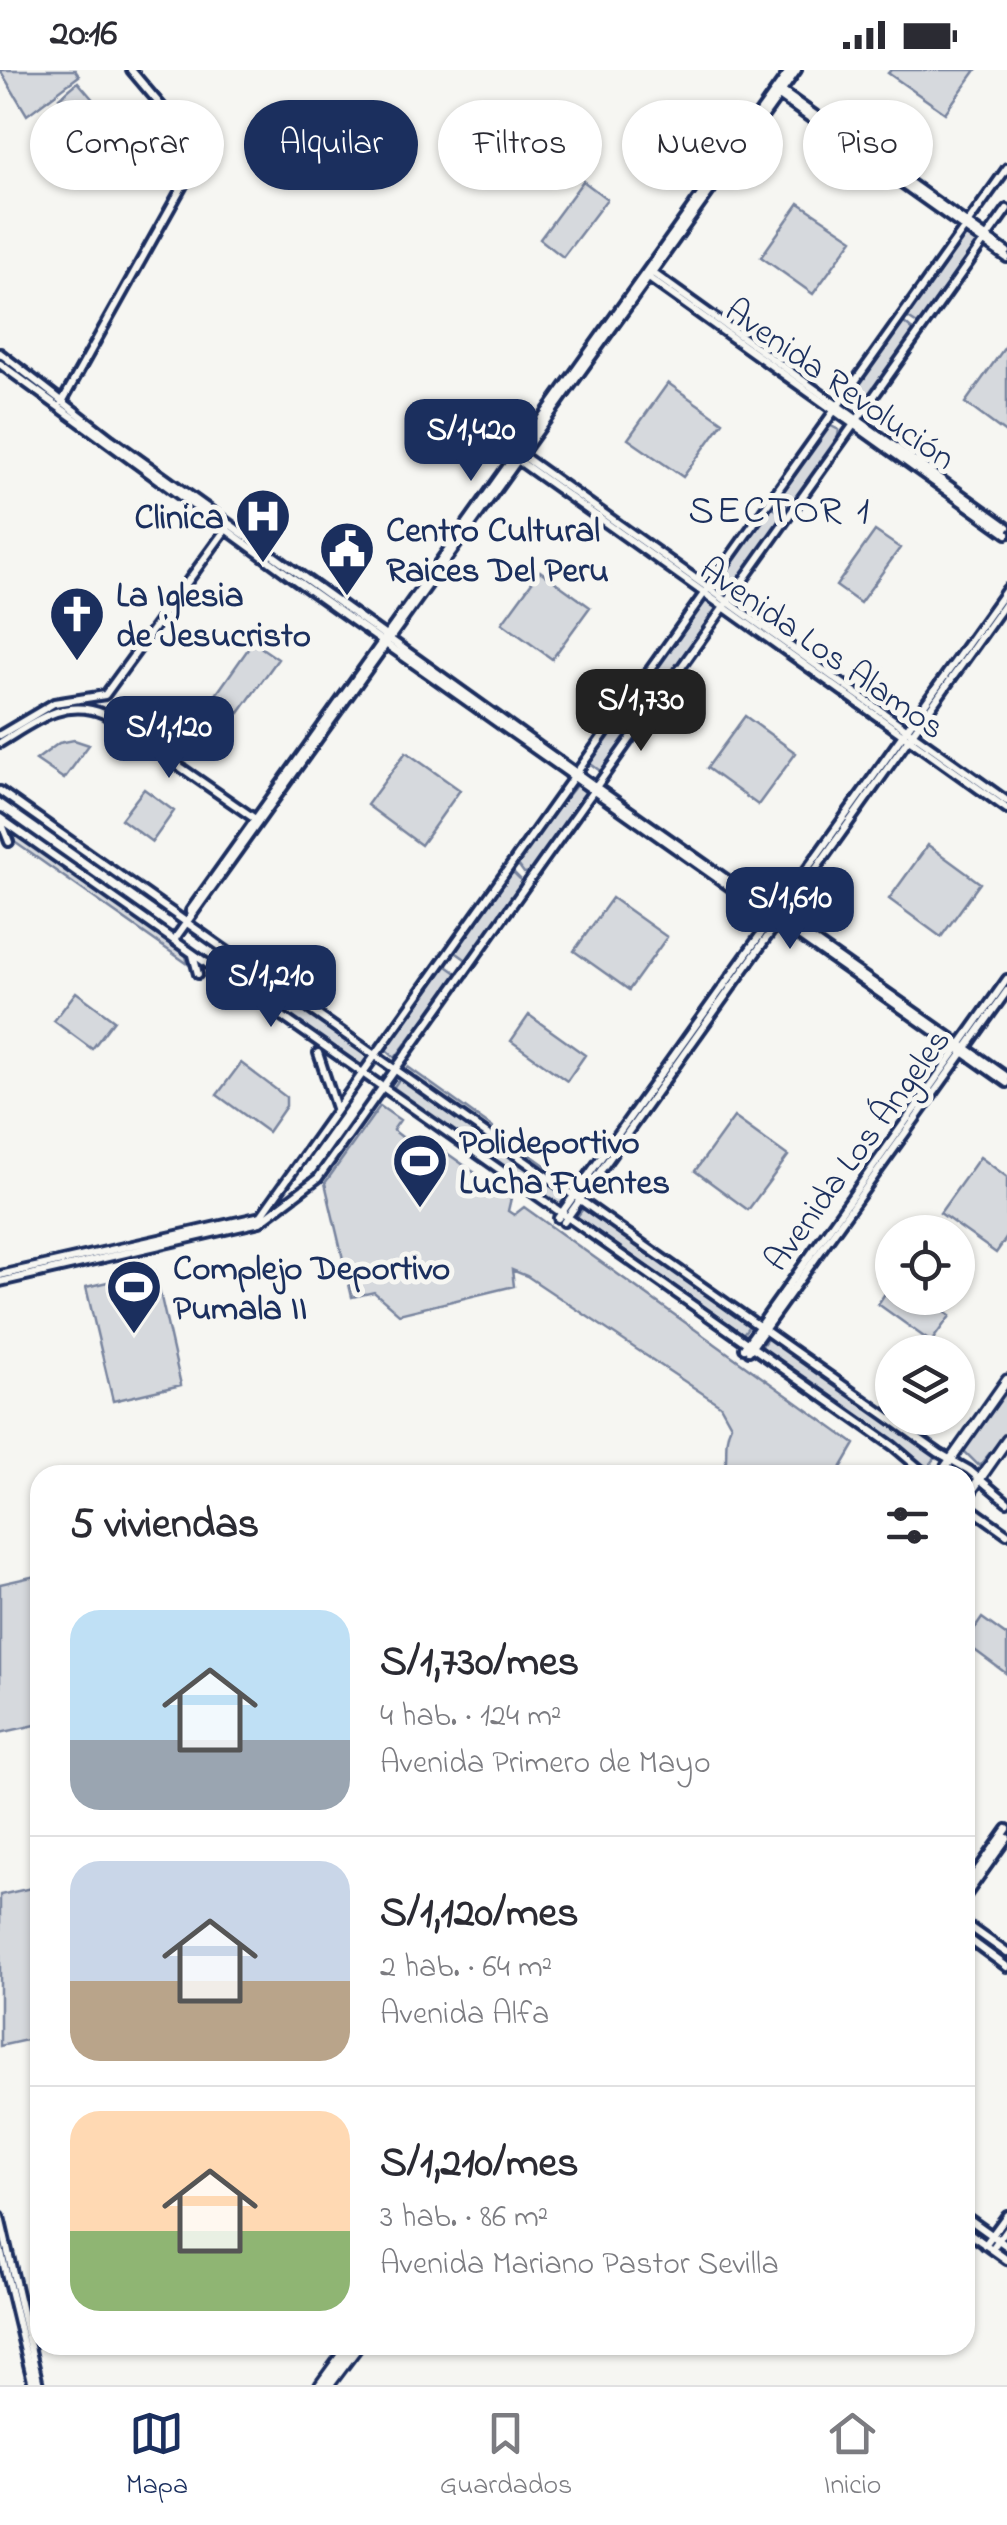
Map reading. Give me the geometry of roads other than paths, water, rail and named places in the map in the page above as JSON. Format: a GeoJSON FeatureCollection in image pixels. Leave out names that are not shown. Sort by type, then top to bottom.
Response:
{"type":"FeatureCollection","features":[{"type":"Feature","properties":{"kind":"main road"},"geometry":{"type":"LineString","coordinates":[[947,1465],[1007,1380]]}},
{"type":"Feature","properties":{"kind":"main road"},"geometry":{"type":"LineString","coordinates":[[975,1488],[1007,1440]]}},
{"type":"Feature","properties":{"kind":"main road"},"geometry":{"type":"LineString","coordinates":[[320,2385],[342,2355]]}},
{"type":"Feature","properties":{"kind":"main road"},"geometry":{"type":"LineString","coordinates":[[329,2385],[352,2355]]}},
{"type":"Feature","properties":{"kind":"street"},"geometry":{"type":"LineString","coordinates":[[62,403],[202,152],[132,70]]}},
{"type":"Feature","properties":{"kind":"street"},"geometry":{"type":"LineString","coordinates":[[172,939],[794,70]]}},
{"type":"Feature","properties":{"kind":"street"},"geometry":{"type":"LineString","coordinates":[[778,92],[1007,255]]}},
{"type":"Feature","properties":{"kind":"street"},"geometry":{"type":"LineString","coordinates":[[0,1278],[261,1216],[1007,168]]}},
{"type":"Feature","properties":{"kind":"street"},"geometry":{"type":"LineString","coordinates":[[0,1278],[260,1222],[318,1178],[1007,208]]}},
{"type":"Feature","properties":{"kind":"street","name":"Avenida Revolución"},"geometry":{"type":"LineString","coordinates":[[648,273],[1007,534]]}},
{"type":"Feature","properties":{"kind":"street"},"geometry":{"type":"LineString","coordinates":[[0,353],[228,526],[1007,1080]]}},
{"type":"Feature","properties":{"kind":"street"},"geometry":{"type":"LineString","coordinates":[[0,364],[62,403]]}},
{"type":"Feature","properties":{"kind":"street","name":"Avenida Revolución"},"geometry":{"type":"LineString","coordinates":[[855,421],[1007,527]]}},
{"type":"Feature","properties":{"kind":"street","name":"Avenida Los Alamos"},"geometry":{"type":"LineString","coordinates":[[517,456],[1007,801]]}},
{"type":"Feature","properties":{"kind":"street"},"geometry":{"type":"LineString","coordinates":[[0,734],[54,704],[106,695],[228,526]]}},
{"type":"Feature","properties":{"kind":"street"},"geometry":{"type":"LineString","coordinates":[[909,735],[1007,589]]}},
{"type":"Feature","properties":{"kind":"street"},"geometry":{"type":"LineString","coordinates":[[564,1216],[1007,601]]}},
{"type":"Feature","properties":{"kind":"street"},"geometry":{"type":"LineString","coordinates":[[0,742],[62,709],[89,708],[104,714],[257,821]]}},
{"type":"Feature","properties":{"kind":"street","name":"Avenida Los Alamos"},"geometry":{"type":"LineString","coordinates":[[909,735],[1007,809]]}},
{"type":"Feature","properties":{"kind":"street"},"geometry":{"type":"LineString","coordinates":[[0,791],[962,1465]]}},
{"type":"Feature","properties":{"kind":"street"},"geometry":{"type":"LineString","coordinates":[[0,818],[9,842]]}},
{"type":"Feature","properties":{"kind":"street"},"geometry":{"type":"LineString","coordinates":[[0,818],[912,1465]]}},
{"type":"Feature","properties":{"kind":"street"},"geometry":{"type":"LineString","coordinates":[[193,954],[198,974]]}},
{"type":"Feature","properties":{"kind":"street","name":"Avenida Los Ángeles"},"geometry":{"type":"LineString","coordinates":[[971,1037],[1007,978]]}},
{"type":"Feature","properties":{"kind":"street","name":"Avenida Los Ángeles"},"geometry":{"type":"LineString","coordinates":[[749,1347],[1007,991]]}},
{"type":"Feature","properties":{"kind":"street"},"geometry":{"type":"LineString","coordinates":[[318,1053],[336,1110]]}},
{"type":"Feature","properties":{"kind":"street"},"geometry":{"type":"LineString","coordinates":[[975,1475],[1007,1502]]}},
{"type":"Feature","properties":{"kind":"street"},"geometry":{"type":"LineString","coordinates":[[975,1510],[1007,1534]]}},
{"type":"Feature","properties":{"kind":"street"},"geometry":{"type":"LineString","coordinates":[[975,1874],[1007,1830]]}},
{"type":"Feature","properties":{"kind":"street"},"geometry":{"type":"LineString","coordinates":[[975,1883],[1007,1838]]}},
{"type":"Feature","properties":{"kind":"street"},"geometry":{"type":"LineString","coordinates":[[975,1929],[1007,1953]]}},
{"type":"Feature","properties":{"kind":"street"},"geometry":{"type":"LineString","coordinates":[[975,1943],[1007,1967]]}},
{"type":"Feature","properties":{"kind":"street"},"geometry":{"type":"LineString","coordinates":[[988,2247],[1007,2215]]}},
{"type":"Feature","properties":{"kind":"street"},"geometry":{"type":"LineString","coordinates":[[0,2217],[36,2385]]}},
{"type":"Feature","properties":{"kind":"street"},"geometry":{"type":"LineString","coordinates":[[975,2223],[1007,2246]]}},
{"type":"Feature","properties":{"kind":"street"},"geometry":{"type":"LineString","coordinates":[[995,2238],[1007,2228]]}},
{"type":"Feature","properties":{"kind":"street"},"geometry":{"type":"LineString","coordinates":[[975,2237],[1007,2260]]}},
{"type":"Feature","properties":{"kind":"street"},"geometry":{"type":"LineString","coordinates":[[0,2248],[36,2385]]}},
{"type":"Feature","properties":{"kind":"place","name":"Clinica"},"geometry":{"type":"Point","coordinates":[263,565]}},
{"type":"Feature","properties":{"kind":"place","name":"Centro Cultural Raices Del Peru"},"geometry":{"type":"Point","coordinates":[347,598]}},
{"type":"Feature","properties":{"kind":"place","name":"La Iglesia de Jesucristo"},"geometry":{"type":"Point","coordinates":[77,663]}},
{"type":"Feature","properties":{"kind":"place","name":"Polideportivo Lucha Fuentes"},"geometry":{"type":"Point","coordinates":[420,1210]}},
{"type":"Feature","properties":{"kind":"place","name":"Complejo Deportivo Pumala II"},"geometry":{"type":"Point","coordinates":[134,1336]}},
{"type":"Feature","properties":{"kind":"district","name":"SECTOR 1"},"geometry":{"type":"Point","coordinates":[780,508]}}]}
